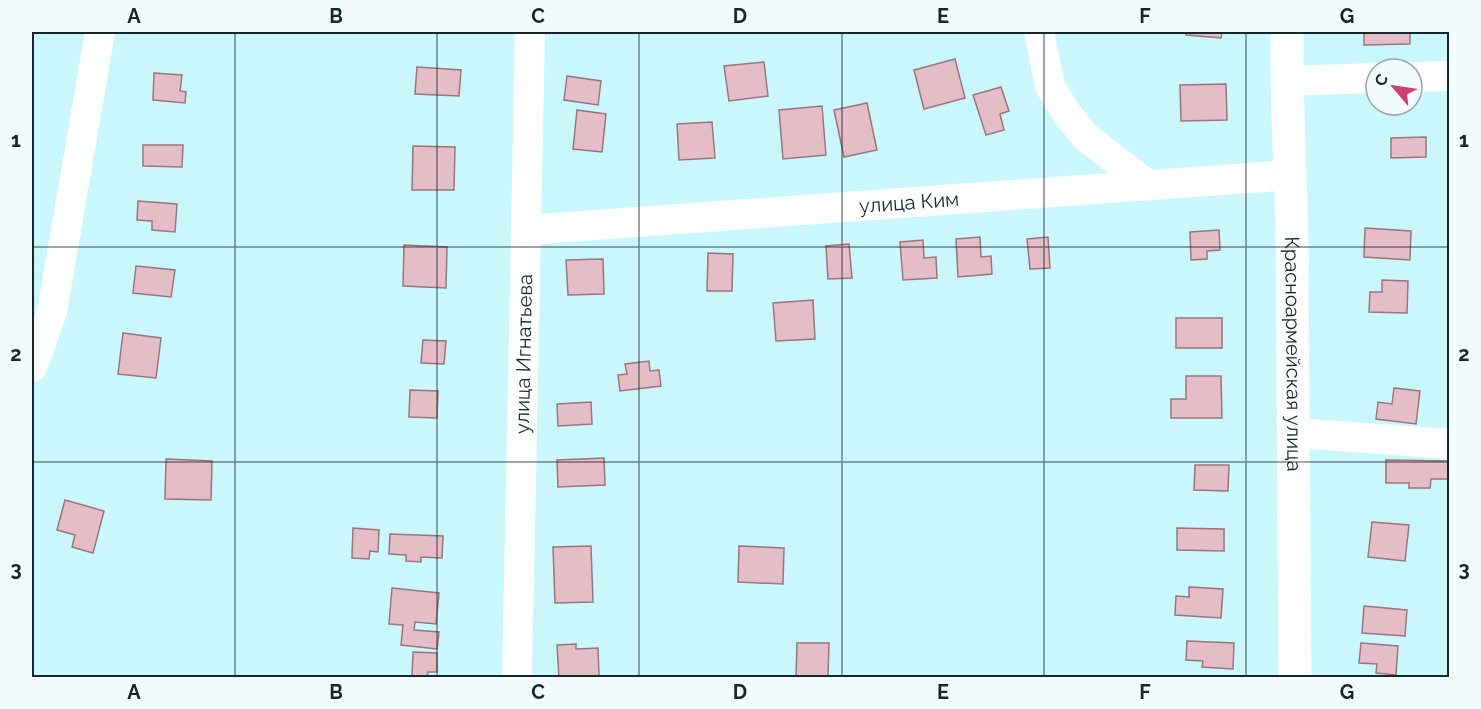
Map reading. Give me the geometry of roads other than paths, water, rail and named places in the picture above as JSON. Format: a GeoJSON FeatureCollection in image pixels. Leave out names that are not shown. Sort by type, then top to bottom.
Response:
{"type":"FeatureCollection","features":[{"type":"Feature","properties":{"kind":"street"},"geometry":{"type":"LineString","coordinates":[[32,367],[52,312],[100,32]]}},
{"type":"Feature","properties":{"kind":"street","name":"улица Игнатьева"},"geometry":{"type":"LineString","coordinates":[[517,678],[530,32]]}},
{"type":"Feature","properties":{"kind":"street"},"geometry":{"type":"LineString","coordinates":[[1039,32],[1050,86],[1067,114],[1086,137],[1148,185]]}},
{"type":"Feature","properties":{"kind":"street","name":"Красноармейская улица"},"geometry":{"type":"LineString","coordinates":[[1287,32],[1295,433],[1295,678]]}},
{"type":"Feature","properties":{"kind":"street"},"geometry":{"type":"LineString","coordinates":[[1424,77],[1449,76]]}},
{"type":"Feature","properties":{"kind":"street"},"geometry":{"type":"LineString","coordinates":[[1287,81],[1364,78]]}},
{"type":"Feature","properties":{"kind":"street","name":"улица Ким"},"geometry":{"type":"LineString","coordinates":[[526,230],[1291,175]]}},
{"type":"Feature","properties":{"kind":"street"},"geometry":{"type":"LineString","coordinates":[[1295,433],[1449,444]]}}]}
